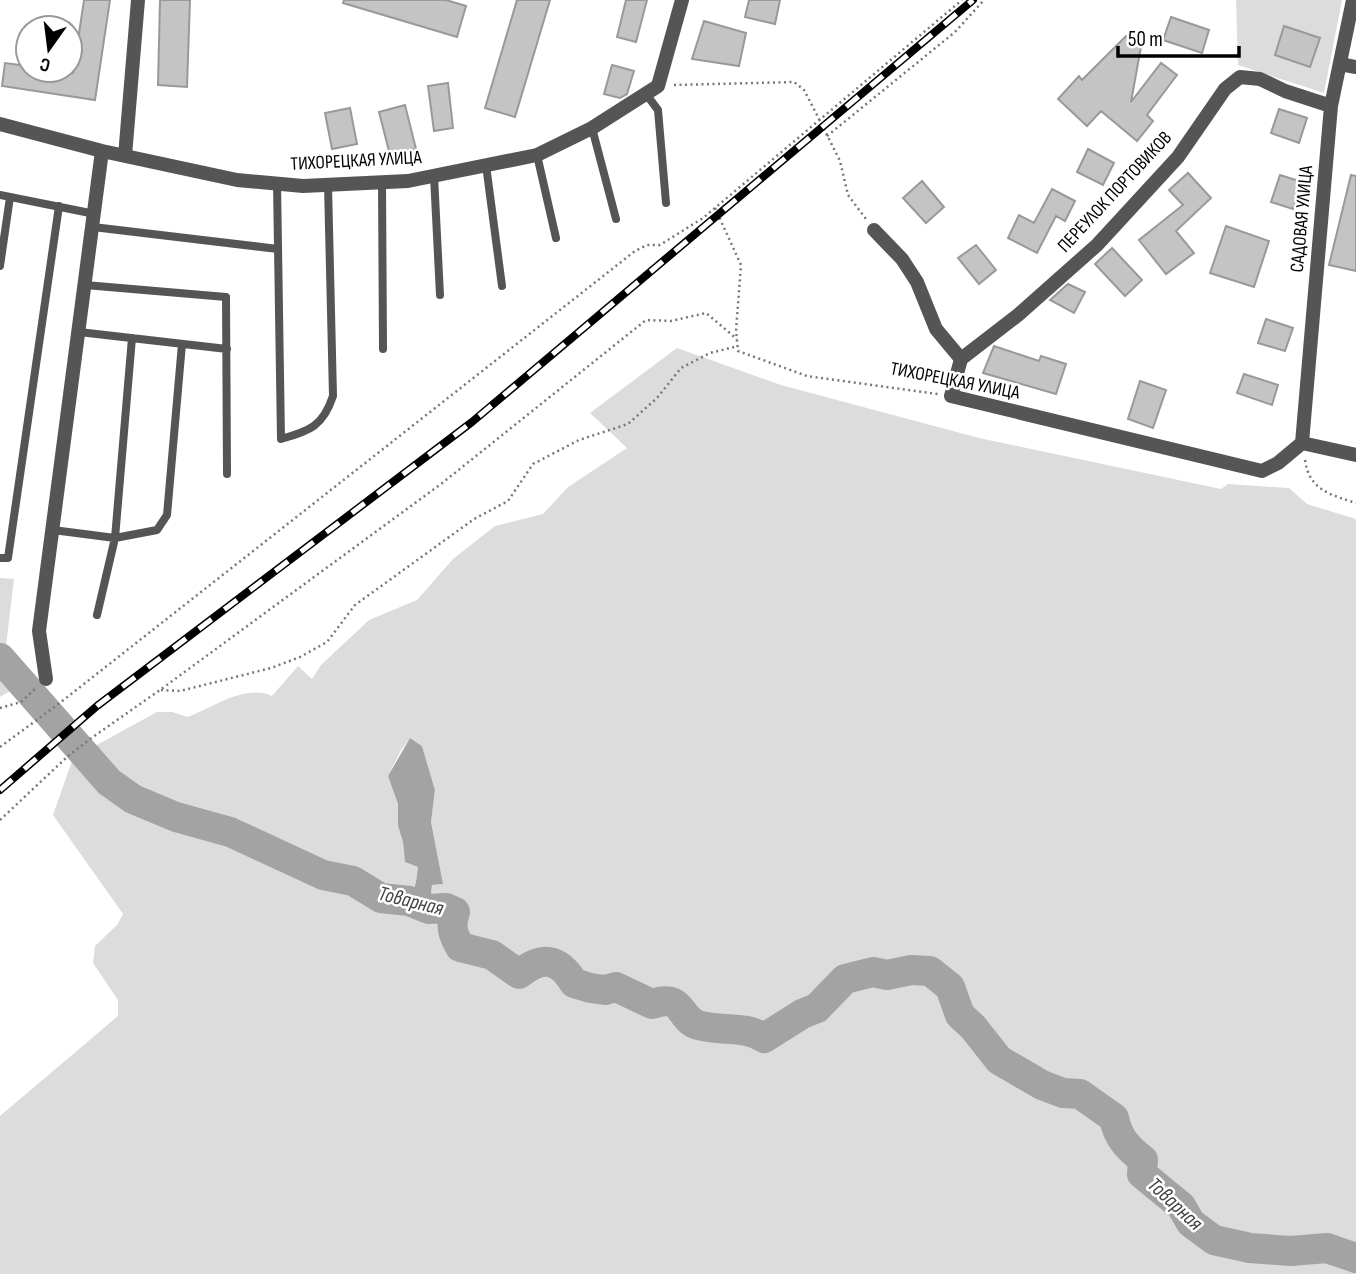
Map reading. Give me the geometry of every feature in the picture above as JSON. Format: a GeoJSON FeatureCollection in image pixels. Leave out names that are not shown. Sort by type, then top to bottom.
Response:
{"type":"FeatureCollection","features":[{"type":"Feature","properties":{"kind":"street"},"geometry":{"type":"LineString","coordinates":[[125,156],[138,0]]}},
{"type":"Feature","properties":{"kind":"street"},"geometry":{"type":"LineString","coordinates":[[652,90],[682,0]]}},
{"type":"Feature","properties":{"kind":"street","name":"САДОВАЯ УЛИЦА"},"geometry":{"type":"LineString","coordinates":[[1303,443],[1331,106],[1353,0]]}},
{"type":"Feature","properties":{"kind":"street"},"geometry":{"type":"LineString","coordinates":[[1340,64],[1356,67]]}},
{"type":"Feature","properties":{"kind":"street","name":"ПЕРЕУЛОК ПОРТОВИКОВ"},"geometry":{"type":"LineString","coordinates":[[961,359],[1018,315],[1097,245],[1178,157],[1225,89],[1240,78],[1260,79],[1285,91],[1331,106]]}},
{"type":"Feature","properties":{"kind":"street","name":"ТИХОРЕЦКАЯ УЛИЦА"},"geometry":{"type":"LineString","coordinates":[[0,124],[102,151],[237,180],[303,186],[408,181],[537,155],[592,128],[652,90]]}},
{"type":"Feature","properties":{"kind":"street"},"geometry":{"type":"LineString","coordinates":[[41,683],[39,631],[102,151]]}},
{"type":"Feature","properties":{"kind":"street"},"geometry":{"type":"LineString","coordinates":[[874,230],[902,259],[917,282],[936,329],[961,359],[951,396]]}},
{"type":"Feature","properties":{"kind":"street","name":"ТИХОРЕЦКАЯ УЛИЦА"},"geometry":{"type":"LineString","coordinates":[[951,396],[1262,471],[1278,463],[1303,443]]}},
{"type":"Feature","properties":{"kind":"street"},"geometry":{"type":"LineString","coordinates":[[1303,443],[1356,455]]}},
{"type":"Feature","properties":{"kind":"lane"},"geometry":{"type":"LineString","coordinates":[[652,90],[658,110],[666,203]]}},
{"type":"Feature","properties":{"kind":"lane"},"geometry":{"type":"LineString","coordinates":[[592,128],[616,219]]}},
{"type":"Feature","properties":{"kind":"lane"},"geometry":{"type":"LineString","coordinates":[[537,155],[556,238]]}},
{"type":"Feature","properties":{"kind":"lane"},"geometry":{"type":"LineString","coordinates":[[486,165],[502,286]]}},
{"type":"Feature","properties":{"kind":"lane"},"geometry":{"type":"LineString","coordinates":[[435,176],[440,295]]}},
{"type":"Feature","properties":{"kind":"lane"},"geometry":{"type":"LineString","coordinates":[[382,182],[383,349]]}},
{"type":"Feature","properties":{"kind":"lane"},"geometry":{"type":"LineString","coordinates":[[277,183],[281,439],[308,431],[326,415],[333,396],[328,185]]}},
{"type":"Feature","properties":{"kind":"lane"},"geometry":{"type":"LineString","coordinates":[[0,195],[59,206],[94,220],[278,249]]}},
{"type":"Feature","properties":{"kind":"lane"},"geometry":{"type":"LineString","coordinates":[[0,266],[10,197]]}},
{"type":"Feature","properties":{"kind":"lane"},"geometry":{"type":"LineString","coordinates":[[0,558],[8,558],[59,206]]}},
{"type":"Feature","properties":{"kind":"lane"},"geometry":{"type":"LineString","coordinates":[[85,285],[226,297],[227,474]]}},
{"type":"Feature","properties":{"kind":"lane"},"geometry":{"type":"LineString","coordinates":[[79,332],[227,349]]}},
{"type":"Feature","properties":{"kind":"lane"},"geometry":{"type":"LineString","coordinates":[[97,615],[115,538],[132,338]]}},
{"type":"Feature","properties":{"kind":"lane"},"geometry":{"type":"LineString","coordinates":[[53,530],[115,538],[157,530],[167,515],[182,344]]}},
{"type":"Feature","properties":{"kind":"path"},"geometry":{"type":"LineString","coordinates":[[0,747],[635,251],[647,245],[660,245],[703,218],[962,0]]}},
{"type":"Feature","properties":{"kind":"path"},"geometry":{"type":"LineString","coordinates":[[827,136],[955,32],[984,0]]}},
{"type":"Feature","properties":{"kind":"path"},"geometry":{"type":"LineString","coordinates":[[652,90],[794,82],[804,90],[840,161],[848,195],[874,230]]}},
{"type":"Feature","properties":{"kind":"path"},"geometry":{"type":"LineString","coordinates":[[160,690],[180,691],[271,668],[300,657],[327,642],[355,605],[474,519],[508,501],[533,464],[579,440],[628,424],[657,398],[681,368],[710,353],[738,346],[741,265],[715,208]]}},
{"type":"Feature","properties":{"kind":"path"},"geometry":{"type":"LineString","coordinates":[[0,821],[67,757],[90,739],[441,484],[646,320],[671,321],[706,313],[737,339]]}},
{"type":"Feature","properties":{"kind":"path","name":"ТИХОРЕЦКАЯ УЛИЦА"},"geometry":{"type":"LineString","coordinates":[[738,346],[738,351],[807,376],[951,396]]}},
{"type":"Feature","properties":{"kind":"path"},"geometry":{"type":"LineString","coordinates":[[1303,443],[1307,475],[1326,494],[1356,503]]}},
{"type":"Feature","properties":{"kind":"path"},"geometry":{"type":"LineString","coordinates":[[0,708],[21,702],[41,683]]}},
{"type":"Feature","properties":{"kind":"shaded area"},"geometry":{"type":"Polygon","coordinates":[[[1236,0],[1342,0],[1324,93],[1238,65],[1236,0]]]}},
{"type":"Feature","properties":{"kind":"shaded area"},"geometry":{"type":"Polygon","coordinates":[[[677,348],[781,385],[979,438],[1221,489],[1228,484],[1289,488],[1307,504],[1356,519],[1356,1274],[0,1274],[0,1116],[118,1016],[118,1000],[93,963],[95,946],[117,925],[123,914],[53,815],[73,758],[157,712],[172,712],[188,717],[240,695],[262,693],[272,696],[298,666],[312,679],[321,665],[369,620],[417,600],[453,559],[495,526],[543,514],[568,487],[627,448],[590,413],[677,348]],[[410,738],[388,776],[398,804],[398,826],[405,862],[418,867],[409,901],[429,909],[432,885],[443,884],[431,822],[435,790],[422,746],[410,738]]]}},
{"type":"Feature","properties":{"kind":"shaded area"},"geometry":{"type":"Polygon","coordinates":[[[0,578],[14,579],[6,646],[17,687],[0,697],[0,578]]]}},
{"type":"Feature","properties":{"kind":"water"},"geometry":{"type":"Polygon","coordinates":[[[410,738],[422,746],[435,790],[431,822],[443,884],[432,885],[429,909],[421,917],[406,915],[418,867],[405,862],[398,826],[398,804],[388,776],[410,738]]]}},
{"type":"Feature","properties":{"kind":"building"},"geometry":{"type":"Polygon","coordinates":[[[84,0],[110,0],[95,100],[2,86],[5,63],[14,64],[14,84],[84,84],[84,14],[82,14],[84,0]]]}},
{"type":"Feature","properties":{"kind":"building"},"geometry":{"type":"Polygon","coordinates":[[[160,0],[190,0],[187,87],[158,85],[160,0]]]}},
{"type":"Feature","properties":{"kind":"building"},"geometry":{"type":"Polygon","coordinates":[[[344,0],[446,0],[466,6],[457,37],[343,3],[344,0]]]}},
{"type":"Feature","properties":{"kind":"building"},"geometry":{"type":"Polygon","coordinates":[[[517,0],[550,0],[515,117],[485,108],[517,0]]]}},
{"type":"Feature","properties":{"kind":"building"},"geometry":{"type":"Polygon","coordinates":[[[626,0],[647,0],[636,42],[617,37],[626,0]]]}},
{"type":"Feature","properties":{"kind":"building"},"geometry":{"type":"Polygon","coordinates":[[[749,0],[780,0],[775,24],[745,17],[749,0]]]}},
{"type":"Feature","properties":{"kind":"building"},"geometry":{"type":"Polygon","coordinates":[[[1171,17],[1209,30],[1202,53],[1163,40],[1171,17]]]}},
{"type":"Feature","properties":{"kind":"building"},"geometry":{"type":"Polygon","coordinates":[[[704,21],[746,33],[739,66],[692,59],[704,21]]]}},
{"type":"Feature","properties":{"kind":"building"},"geometry":{"type":"Polygon","coordinates":[[[1284,26],[1320,38],[1310,67],[1275,55],[1284,26]]]}},
{"type":"Feature","properties":{"kind":"building"},"geometry":{"type":"Polygon","coordinates":[[[1126,36],[1141,47],[1131,102],[1161,63],[1177,75],[1147,115],[1153,121],[1137,141],[1101,111],[1087,126],[1058,99],[1079,76],[1082,80],[1126,36]]]}},
{"type":"Feature","properties":{"kind":"building"},"geometry":{"type":"Polygon","coordinates":[[[612,65],[634,71],[627,94],[620,98],[604,94],[612,65]]]}},
{"type":"Feature","properties":{"kind":"building"},"geometry":{"type":"Polygon","coordinates":[[[448,83],[453,128],[434,131],[428,86],[448,83]]]}},
{"type":"Feature","properties":{"kind":"building"},"geometry":{"type":"Polygon","coordinates":[[[405,105],[416,149],[390,155],[379,112],[405,105]]]}},
{"type":"Feature","properties":{"kind":"building"},"geometry":{"type":"Polygon","coordinates":[[[350,108],[357,144],[332,149],[325,113],[350,108]]]}},
{"type":"Feature","properties":{"kind":"building"},"geometry":{"type":"Polygon","coordinates":[[[1279,109],[1307,118],[1299,143],[1271,133],[1279,109]]]}},
{"type":"Feature","properties":{"kind":"building"},"geometry":{"type":"Polygon","coordinates":[[[1088,149],[1114,163],[1103,185],[1077,172],[1088,149]]]}},
{"type":"Feature","properties":{"kind":"building"},"geometry":{"type":"Polygon","coordinates":[[[1188,173],[1211,198],[1176,231],[1194,253],[1166,274],[1139,240],[1183,205],[1169,190],[1188,173]]]}},
{"type":"Feature","properties":{"kind":"building"},"geometry":{"type":"Polygon","coordinates":[[[1280,175],[1302,182],[1293,209],[1271,202],[1280,175]]]}},
{"type":"Feature","properties":{"kind":"building"},"geometry":{"type":"Polygon","coordinates":[[[1351,175],[1356,176],[1356,271],[1329,265],[1351,175]]]}},
{"type":"Feature","properties":{"kind":"building"},"geometry":{"type":"Polygon","coordinates":[[[922,181],[944,207],[926,223],[903,198],[922,181]]]}},
{"type":"Feature","properties":{"kind":"building"},"geometry":{"type":"Polygon","coordinates":[[[1052,189],[1075,201],[1065,221],[1056,216],[1037,253],[1008,238],[1019,215],[1034,223],[1052,189]]]}},
{"type":"Feature","properties":{"kind":"building"},"geometry":{"type":"Polygon","coordinates":[[[1226,226],[1269,241],[1254,287],[1210,273],[1226,226]]]}},
{"type":"Feature","properties":{"kind":"building"},"geometry":{"type":"Polygon","coordinates":[[[976,245],[996,270],[979,284],[958,258],[976,245]]]}},
{"type":"Feature","properties":{"kind":"building"},"geometry":{"type":"Polygon","coordinates":[[[1112,248],[1142,280],[1125,296],[1095,264],[1112,248]]]}},
{"type":"Feature","properties":{"kind":"building"},"geometry":{"type":"Polygon","coordinates":[[[1068,284],[1085,292],[1074,313],[1050,300],[1068,284]]]}},
{"type":"Feature","properties":{"kind":"building"},"geometry":{"type":"Polygon","coordinates":[[[1266,319],[1293,328],[1285,351],[1258,343],[1266,319]]]}},
{"type":"Feature","properties":{"kind":"building"},"geometry":{"type":"Polygon","coordinates":[[[994,346],[1039,361],[1041,356],[1066,364],[1056,394],[983,373],[994,346]]]}},
{"type":"Feature","properties":{"kind":"building"},"geometry":{"type":"Polygon","coordinates":[[[1244,374],[1278,385],[1272,405],[1237,393],[1244,374]]]}},
{"type":"Feature","properties":{"kind":"building"},"geometry":{"type":"Polygon","coordinates":[[[1140,381],[1166,390],[1153,428],[1128,419],[1140,381]]]}},
{"type":"Feature","properties":{"kind":"waterway","name":"Товарная"},"geometry":{"type":"LineString","coordinates":[[0,658],[109,782],[133,799],[176,817],[230,832],[323,875],[353,881],[381,898],[409,901],[429,909],[446,908],[455,912],[453,930],[460,947],[492,955],[519,974],[535,964],[549,962],[562,968],[574,983],[605,990],[616,987],[652,1004],[670,1002],[676,1004],[691,1022],[698,1025],[748,1031],[764,1038],[802,1014],[817,1008],[845,979],[873,972],[887,975],[911,970],[930,971],[950,987],[960,1015],[999,1060],[1042,1085],[1063,1093],[1080,1094],[1114,1118],[1124,1142],[1143,1160],[1142,1174],[1181,1206],[1191,1223],[1214,1240],[1250,1248],[1291,1251],[1327,1248],[1356,1258]]}},
{"type":"Feature","properties":{"kind":"railway"},"geometry":{"type":"LineString","coordinates":[[0,790],[97,706],[472,422],[973,0]]}}]}
